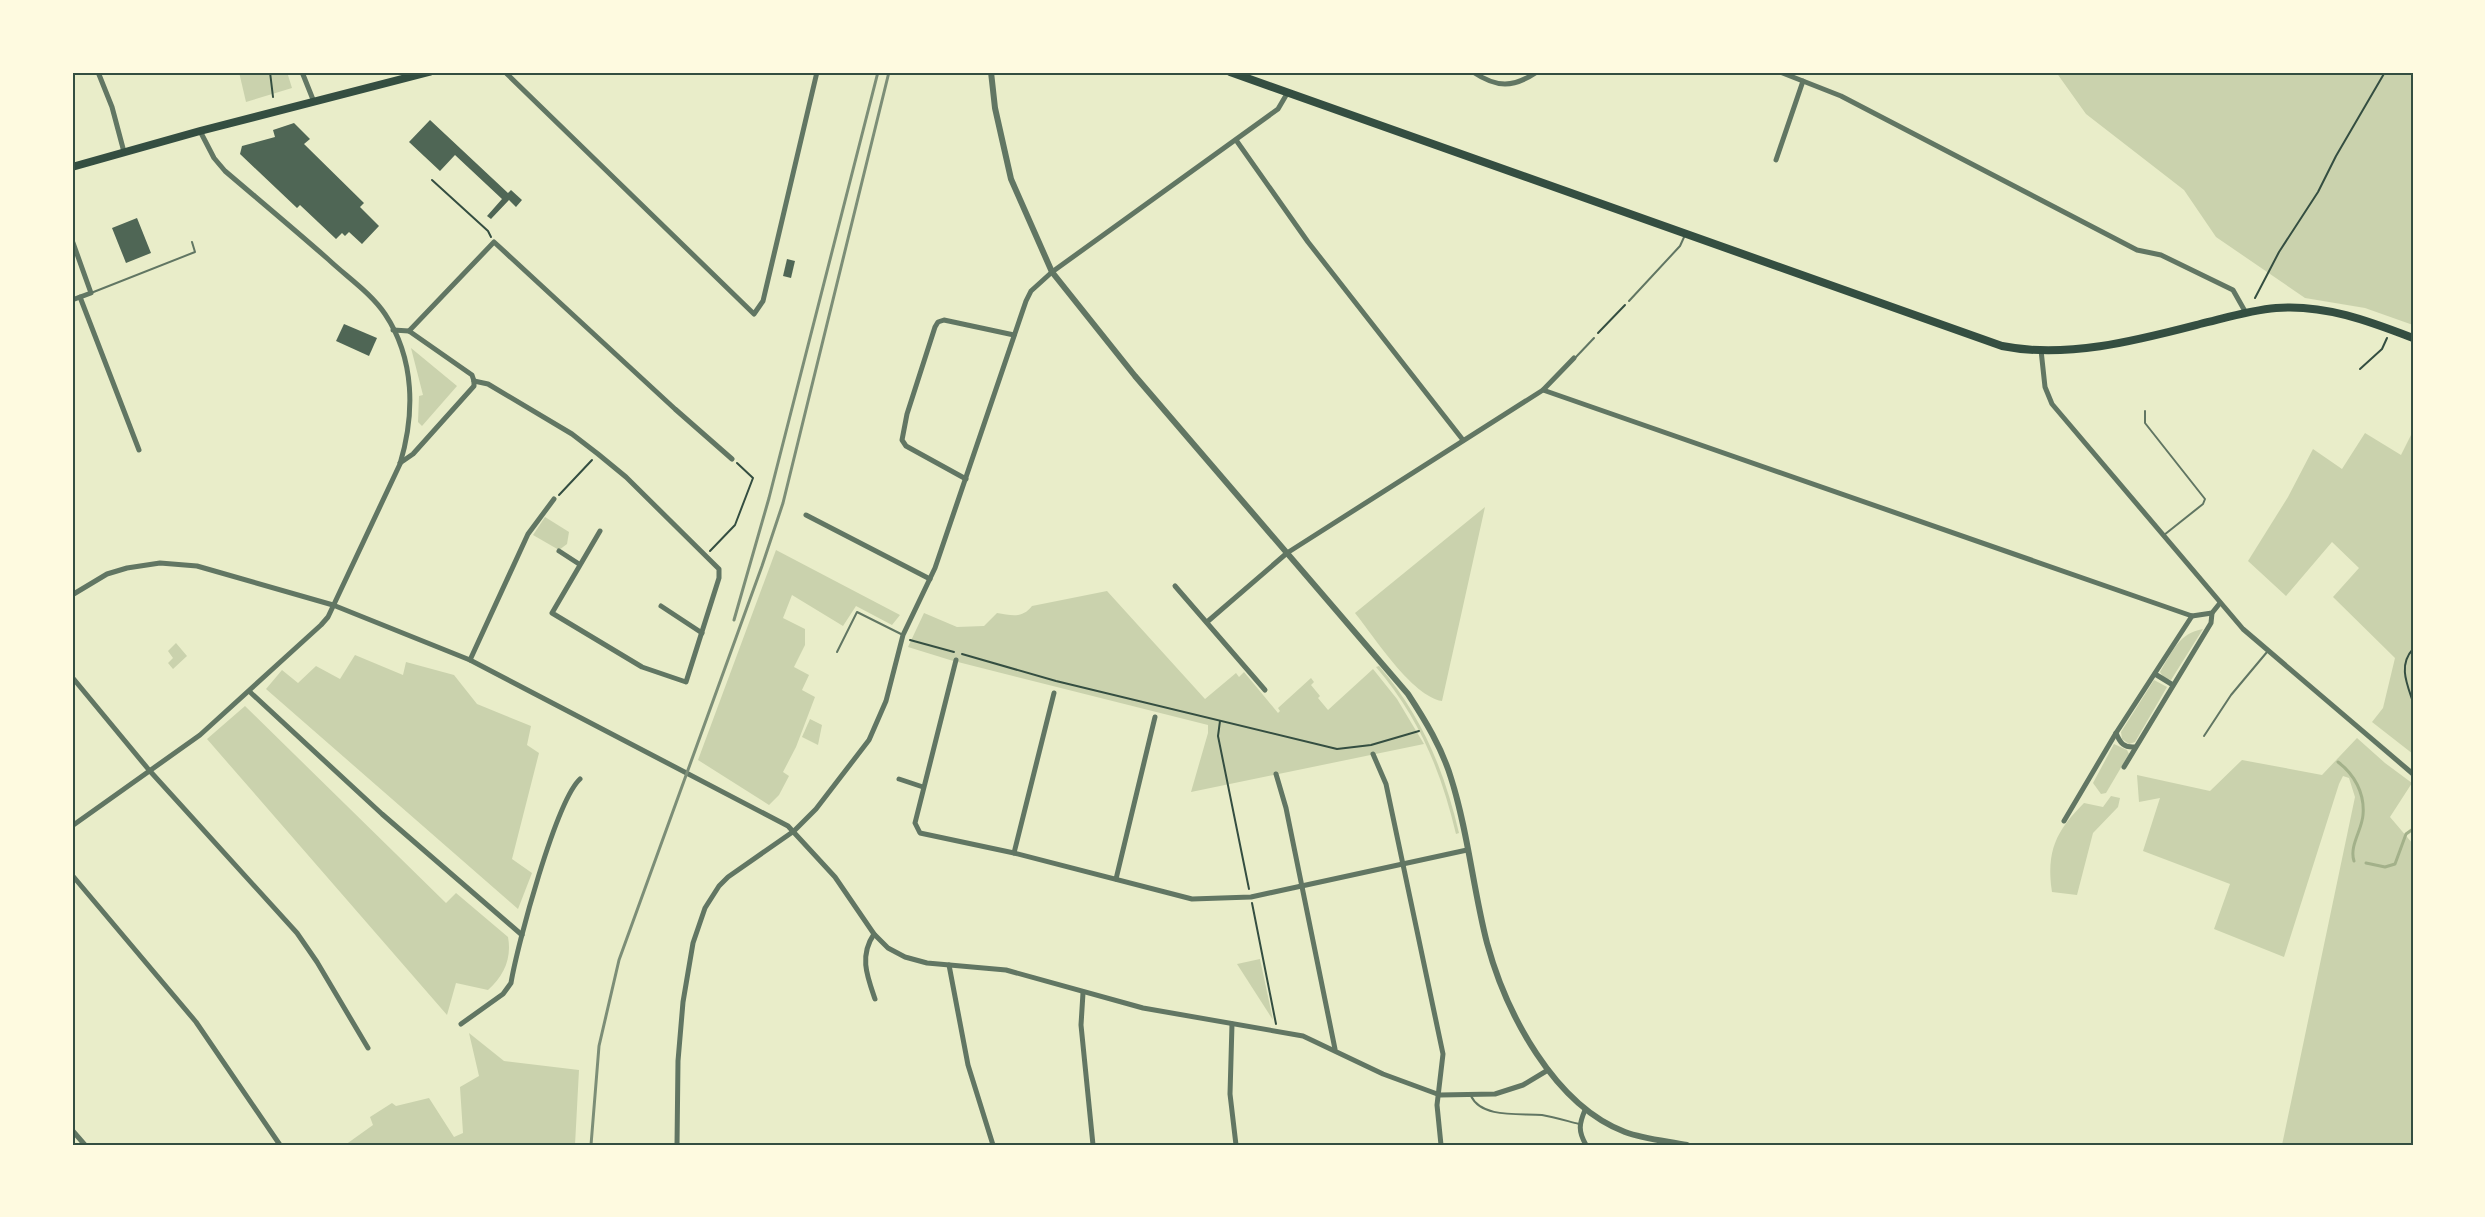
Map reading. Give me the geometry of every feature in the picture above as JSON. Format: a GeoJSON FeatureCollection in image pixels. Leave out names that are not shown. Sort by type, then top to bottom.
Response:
{"type":"FeatureCollection","features":[{"type":"Feature","properties":{"kind":"main road"},"geometry":{"type":"LineString","coordinates":[[72,167],[200,131],[429,72]]}},
{"type":"Feature","properties":{"kind":"main road"},"geometry":{"type":"LineString","coordinates":[[1230,72],[2002,346],[2041,350],[2144,338],[2276,308],[2331,311],[2360,318],[2413,338]]}},
{"type":"Feature","properties":{"kind":"street"},"geometry":{"type":"LineString","coordinates":[[98,72],[112,107],[124,152]]}},
{"type":"Feature","properties":{"kind":"street"},"geometry":{"type":"LineString","coordinates":[[302,72],[314,102]]}},
{"type":"Feature","properties":{"kind":"street"},"geometry":{"type":"LineString","coordinates":[[505,72],[754,314],[764,301],[816,72]]}},
{"type":"Feature","properties":{"kind":"street"},"geometry":{"type":"LineString","coordinates":[[991,72],[995,108],[1011,179],[1052,272],[1091,324],[1408,694],[1430,728],[1451,778],[1488,944],[1501,984],[1525,1033],[1548,1070],[1586,1110],[1626,1132],[1687,1145]]}},
{"type":"Feature","properties":{"kind":"street"},"geometry":{"type":"LineString","coordinates":[[1473,72],[1487,81],[1509,86],[1537,72]]}},
{"type":"Feature","properties":{"kind":"street"},"geometry":{"type":"LineString","coordinates":[[1783,72],[1841,96],[2137,250],[2161,255],[2234,290],[2246,313]]}},
{"type":"Feature","properties":{"kind":"street"},"geometry":{"type":"LineString","coordinates":[[1776,160],[1803,81]]}},
{"type":"Feature","properties":{"kind":"street"},"geometry":{"type":"LineString","coordinates":[[678,1145],[680,1022],[689,963],[700,922],[719,886],[794,831],[836,786],[869,740],[886,701],[903,635],[930,579],[1031,291],[1052,272],[1278,109],[1288,92]]}},
{"type":"Feature","properties":{"kind":"street"},"geometry":{"type":"LineString","coordinates":[[72,825],[200,735],[250,693],[321,625],[333,605],[400,464],[407,439],[411,396],[409,379],[393,330],[375,302],[225,171],[214,158],[200,131]]}},
{"type":"Feature","properties":{"kind":"street"},"geometry":{"type":"LineString","coordinates":[[1236,140],[1308,242],[1463,440]]}},
{"type":"Feature","properties":{"kind":"street"},"geometry":{"type":"LineString","coordinates":[[72,240],[91,292],[72,300]]}},
{"type":"Feature","properties":{"kind":"street"},"geometry":{"type":"LineString","coordinates":[[409,331],[494,242],[692,425],[732,459]]}},
{"type":"Feature","properties":{"kind":"street"},"geometry":{"type":"LineString","coordinates":[[80,297],[139,450]]}},
{"type":"Feature","properties":{"kind":"street"},"geometry":{"type":"LineString","coordinates":[[966,479],[906,446],[902,440],[907,414],[935,327],[938,322],[944,320],[1014,335]]}},
{"type":"Feature","properties":{"kind":"street"},"geometry":{"type":"LineString","coordinates":[[393,330],[409,331],[472,375],[474,381],[474,386],[466,395],[413,454],[400,464]]}},
{"type":"Feature","properties":{"kind":"street"},"geometry":{"type":"LineString","coordinates":[[2041,350],[2045,387],[2052,404],[2220,603],[2243,629],[2413,774]]}},
{"type":"Feature","properties":{"kind":"street"},"geometry":{"type":"LineString","coordinates":[[1207,622],[1287,553],[1543,390],[1574,358]]}},
{"type":"Feature","properties":{"kind":"street"},"geometry":{"type":"LineString","coordinates":[[474,381],[488,384],[572,434],[598,454],[719,568],[719,578],[686,682],[642,667],[552,613],[600,531]]}},
{"type":"Feature","properties":{"kind":"street"},"geometry":{"type":"LineString","coordinates":[[1543,390],[2192,616],[2212,613]]}},
{"type":"Feature","properties":{"kind":"street"},"geometry":{"type":"LineString","coordinates":[[470,660],[528,534],[554,499]]}},
{"type":"Feature","properties":{"kind":"street"},"geometry":{"type":"LineString","coordinates":[[806,514],[930,579]]}},
{"type":"Feature","properties":{"kind":"street"},"geometry":{"type":"LineString","coordinates":[[559,551],[579,564]]}},
{"type":"Feature","properties":{"kind":"street"},"geometry":{"type":"LineString","coordinates":[[72,595],[107,574],[159,564],[197,566],[333,605],[470,660],[668,761],[794,831],[836,877],[874,934],[888,948],[905,957],[949,965],[1006,970],[1150,1010],[1277,1030],[1335,1049],[1383,1074],[1440,1095],[1495,1094],[1523,1085],[1548,1070]]}},
{"type":"Feature","properties":{"kind":"street"},"geometry":{"type":"LineString","coordinates":[[1175,586],[1265,690]]}},
{"type":"Feature","properties":{"kind":"street"},"geometry":{"type":"LineString","coordinates":[[2124,767],[2211,623],[2212,613],[2220,603]]}},
{"type":"Feature","properties":{"kind":"street"},"geometry":{"type":"LineString","coordinates":[[661,606],[702,633]]}},
{"type":"Feature","properties":{"kind":"street"},"geometry":{"type":"LineString","coordinates":[[2064,821],[2116,733],[2192,616]]}},
{"type":"Feature","properties":{"kind":"street"},"geometry":{"type":"LineString","coordinates":[[956,660],[915,824],[921,833],[1014,853],[1192,899],[1234,900],[1251,897],[1467,850]]}},
{"type":"Feature","properties":{"kind":"street"},"geometry":{"type":"LineString","coordinates":[[2155,674],[2173,685]]}},
{"type":"Feature","properties":{"kind":"street"},"geometry":{"type":"LineString","coordinates":[[72,677],[149,770],[297,933],[368,1048]]}},
{"type":"Feature","properties":{"kind":"street"},"geometry":{"type":"LineString","coordinates":[[250,693],[382,814],[522,935]]}},
{"type":"Feature","properties":{"kind":"street"},"geometry":{"type":"LineString","coordinates":[[1014,853],[1054,693]]}},
{"type":"Feature","properties":{"kind":"street"},"geometry":{"type":"LineString","coordinates":[[1116,879],[1155,717]]}},
{"type":"Feature","properties":{"kind":"street"},"geometry":{"type":"LineString","coordinates":[[2116,733],[2119,742],[2128,747],[2135,747]]}},
{"type":"Feature","properties":{"kind":"street"},"geometry":{"type":"LineString","coordinates":[[1373,754],[1386,784],[1443,1054],[1440,1095],[1437,1105],[1441,1145]]}},
{"type":"Feature","properties":{"kind":"street"},"geometry":{"type":"LineString","coordinates":[[1276,774],[1286,808],[1335,1049]]}},
{"type":"Feature","properties":{"kind":"street"},"geometry":{"type":"LineString","coordinates":[[461,1024],[508,990],[522,935],[565,801],[580,779]]}},
{"type":"Feature","properties":{"kind":"street"},"geometry":{"type":"LineString","coordinates":[[899,779],[923,787]]}},
{"type":"Feature","properties":{"kind":"street"},"geometry":{"type":"LineString","coordinates":[[72,875],[196,1022],[280,1145]]}},
{"type":"Feature","properties":{"kind":"street"},"geometry":{"type":"LineString","coordinates":[[874,934],[866,948],[864,958],[875,999]]}},
{"type":"Feature","properties":{"kind":"street"},"geometry":{"type":"LineString","coordinates":[[949,965],[968,1065],[993,1145]]}},
{"type":"Feature","properties":{"kind":"street"},"geometry":{"type":"LineString","coordinates":[[1083,993],[1081,1024],[1093,1145]]}},
{"type":"Feature","properties":{"kind":"street"},"geometry":{"type":"LineString","coordinates":[[1232,1024],[1230,1094],[1236,1145]]}},
{"type":"Feature","properties":{"kind":"street"},"geometry":{"type":"LineString","coordinates":[[1586,1110],[1579,1124],[1586,1145]]}},
{"type":"Feature","properties":{"kind":"street"},"geometry":{"type":"LineString","coordinates":[[72,1130],[85,1145]]}},
{"type":"Feature","properties":{"kind":"lane"},"geometry":{"type":"LineString","coordinates":[[1629,301],[1680,246],[1685,234]]}},
{"type":"Feature","properties":{"kind":"lane"},"geometry":{"type":"LineString","coordinates":[[91,292],[195,252],[192,242]]}},
{"type":"Feature","properties":{"kind":"lane"},"geometry":{"type":"LineString","coordinates":[[1574,358],[1594,338]]}},
{"type":"Feature","properties":{"kind":"lane"},"geometry":{"type":"LineString","coordinates":[[2145,411],[2145,423],[2205,499],[2203,504],[2164,535]]}},
{"type":"Feature","properties":{"kind":"lane"},"geometry":{"type":"LineString","coordinates":[[837,652],[857,612],[903,635]]}},
{"type":"Feature","properties":{"kind":"lane"},"geometry":{"type":"LineString","coordinates":[[2204,736],[2231,695],[2268,651]]}},
{"type":"Feature","properties":{"kind":"lane"},"geometry":{"type":"LineString","coordinates":[[1470,1096],[1481,1107],[1496,1112],[1543,1116],[1579,1124]]}},
{"type":"Feature","properties":{"kind":"path"},"geometry":{"type":"LineString","coordinates":[[270,72],[273,97]]}},
{"type":"Feature","properties":{"kind":"path"},"geometry":{"type":"LineString","coordinates":[[2255,298],[2278,252],[2318,192],[2336,156],[2385,72]]}},
{"type":"Feature","properties":{"kind":"path"},"geometry":{"type":"LineString","coordinates":[[432,180],[488,231],[494,242]]}},
{"type":"Feature","properties":{"kind":"path"},"geometry":{"type":"LineString","coordinates":[[1594,338],[1629,301]]}},
{"type":"Feature","properties":{"kind":"path"},"geometry":{"type":"LineString","coordinates":[[2360,369],[2374,358],[2386,341]]}},
{"type":"Feature","properties":{"kind":"path"},"geometry":{"type":"LineString","coordinates":[[554,499],[598,454]]}},
{"type":"Feature","properties":{"kind":"path"},"geometry":{"type":"LineString","coordinates":[[706,555],[735,525],[753,478],[732,459]]}},
{"type":"Feature","properties":{"kind":"path"},"geometry":{"type":"LineString","coordinates":[[903,635],[929,646],[1056,681],[1345,750],[1419,731]]}},
{"type":"Feature","properties":{"kind":"path"},"geometry":{"type":"LineString","coordinates":[[2413,649],[2407,657],[2404,669],[2413,702]]}},
{"type":"Feature","properties":{"kind":"path"},"geometry":{"type":"LineString","coordinates":[[1220,721],[1218,735],[1277,1030]]}},
{"type":"Feature","properties":{"kind":"green space"},"geometry":{"type":"Polygon","coordinates":[[[239,72],[287,72],[292,88],[246,102],[239,72]]]}},
{"type":"Feature","properties":{"kind":"green space"},"geometry":{"type":"Polygon","coordinates":[[[2056,72],[2413,72],[2413,325],[2365,308],[2305,298],[2216,237],[2184,190],[2086,114],[2056,72]]]}},
{"type":"Feature","properties":{"kind":"green space"},"geometry":{"type":"Polygon","coordinates":[[[411,348],[457,386],[422,426],[418,422],[419,396],[423,395],[411,348]]]}},
{"type":"Feature","properties":{"kind":"green space"},"geometry":{"type":"Polygon","coordinates":[[[2413,431],[2413,754],[2372,722],[2383,708],[2395,658],[2333,597],[2359,568],[2332,542],[2286,596],[2248,561],[2288,497],[2313,449],[2342,469],[2365,433],[2401,455],[2413,431]]]}},
{"type":"Feature","properties":{"kind":"green space"},"geometry":{"type":"Polygon","coordinates":[[[1485,507],[1442,701],[1430,697],[1407,678],[1383,651],[1355,613],[1485,507]]]}},
{"type":"Feature","properties":{"kind":"green space"},"geometry":{"type":"Polygon","coordinates":[[[545,517],[569,532],[567,544],[559,550],[533,535],[545,517]]]}},
{"type":"Feature","properties":{"kind":"green space"},"geometry":{"type":"Polygon","coordinates":[[[776,550],[900,615],[892,625],[856,606],[843,626],[792,595],[783,618],[805,629],[805,645],[794,667],[809,675],[802,690],[815,697],[796,747],[783,772],[789,776],[779,795],[769,805],[698,760],[776,550]]]}},
{"type":"Feature","properties":{"kind":"green space"},"geometry":{"type":"Polygon","coordinates":[[[1107,591],[1205,699],[1236,673],[1239,677],[1244,672],[1278,713],[1280,711],[1278,708],[1311,678],[1314,682],[1311,685],[1328,710],[1373,669],[1397,699],[1424,744],[1191,792],[1208,733],[1208,725],[950,660],[908,647],[924,613],[957,627],[984,626],[997,613],[1020,614],[1032,606],[1107,591]]]}},
{"type":"Feature","properties":{"kind":"green space"},"geometry":{"type":"Polygon","coordinates":[[[2203,629],[2171,680],[2164,678],[2160,672],[2177,644],[2188,635],[2203,629]]]}},
{"type":"Feature","properties":{"kind":"green space"},"geometry":{"type":"Polygon","coordinates":[[[176,643],[187,656],[173,669],[168,663],[173,658],[168,651],[176,643]]]}},
{"type":"Feature","properties":{"kind":"green space"},"geometry":{"type":"Polygon","coordinates":[[[355,655],[403,675],[406,662],[454,675],[477,704],[531,726],[527,745],[539,753],[512,859],[532,873],[518,909],[266,689],[282,670],[298,683],[316,666],[340,679],[355,655]]]}},
{"type":"Feature","properties":{"kind":"green space"},"geometry":{"type":"Polygon","coordinates":[[[1379,666],[1408,704],[1430,745],[1446,787],[1459,833],[1456,834],[1443,788],[1416,725],[1405,705],[1376,667],[1379,666]]]}},
{"type":"Feature","properties":{"kind":"green space"},"geometry":{"type":"Polygon","coordinates":[[[2154,680],[2167,687],[2135,742],[2129,744],[2122,739],[2121,732],[2154,680]]]}},
{"type":"Feature","properties":{"kind":"green space"},"geometry":{"type":"Polygon","coordinates":[[[245,706],[446,903],[456,893],[508,937],[509,952],[506,966],[488,990],[456,983],[447,1015],[207,739],[245,706]]]}},
{"type":"Feature","properties":{"kind":"green space"},"geometry":{"type":"Polygon","coordinates":[[[810,719],[822,725],[818,745],[802,737],[810,719]]]}},
{"type":"Feature","properties":{"kind":"green space"},"geometry":{"type":"Polygon","coordinates":[[[2357,738],[2412,783],[2390,817],[2413,844],[2413,1145],[2282,1145],[2355,797],[2349,778],[2343,776],[2339,784],[2284,957],[2214,929],[2230,884],[2143,851],[2160,798],[2139,802],[2137,775],[2210,791],[2242,760],[2322,775],[2357,738]]]}},
{"type":"Feature","properties":{"kind":"green space"},"geometry":{"type":"Polygon","coordinates":[[[2114,744],[2127,750],[2129,754],[2106,793],[2101,794],[2093,783],[2114,744]]]}},
{"type":"Feature","properties":{"kind":"green space"},"geometry":{"type":"Polygon","coordinates":[[[2111,796],[2120,798],[2118,807],[2093,833],[2077,895],[2052,892],[2052,853],[2066,823],[2084,803],[2103,807],[2111,796]]]}},
{"type":"Feature","properties":{"kind":"green space"},"geometry":{"type":"Polygon","coordinates":[[[1260,959],[1273,1020],[1237,964],[1260,959]]]}},
{"type":"Feature","properties":{"kind":"green space"},"geometry":{"type":"Polygon","coordinates":[[[469,1033],[504,1061],[579,1070],[575,1145],[345,1145],[373,1125],[370,1117],[392,1103],[396,1106],[429,1098],[454,1137],[463,1133],[460,1087],[479,1076],[469,1033]]]}},
{"type":"Feature","properties":{"kind":"building"},"geometry":{"type":"Polygon","coordinates":[[[430,120],[508,193],[511,190],[522,200],[516,207],[509,200],[491,219],[487,216],[502,199],[455,155],[440,171],[409,142],[430,120]]]}},
{"type":"Feature","properties":{"kind":"building"},"geometry":{"type":"Polygon","coordinates":[[[294,123],[310,139],[304,144],[364,203],[360,207],[379,226],[362,244],[349,232],[345,236],[342,233],[336,239],[300,205],[297,208],[240,154],[242,146],[275,137],[273,130],[294,123]]]}},
{"type":"Feature","properties":{"kind":"building"},"geometry":{"type":"Polygon","coordinates":[[[137,218],[151,253],[126,263],[112,228],[137,218]]]}},
{"type":"Feature","properties":{"kind":"building"},"geometry":{"type":"Polygon","coordinates":[[[787,259],[795,261],[791,278],[783,276],[787,259]]]}},
{"type":"Feature","properties":{"kind":"building"},"geometry":{"type":"Polygon","coordinates":[[[344,324],[377,338],[369,356],[336,341],[344,324]]]}},
{"type":"Feature","properties":{"kind":"waterway"},"geometry":{"type":"LineString","coordinates":[[2338,762],[2353,778],[2362,799],[2363,815],[2354,844],[2354,861]]}},
{"type":"Feature","properties":{"kind":"waterway"},"geometry":{"type":"LineString","coordinates":[[2366,863],[2385,867],[2395,864],[2406,834],[2413,829]]}},
{"type":"Feature","properties":{"kind":"railway"},"geometry":{"type":"LineString","coordinates":[[734,620],[769,498],[878,72]]}},
{"type":"Feature","properties":{"kind":"railway"},"geometry":{"type":"LineString","coordinates":[[591,1145],[599,1046],[619,960],[783,503],[889,72]]}}]}
